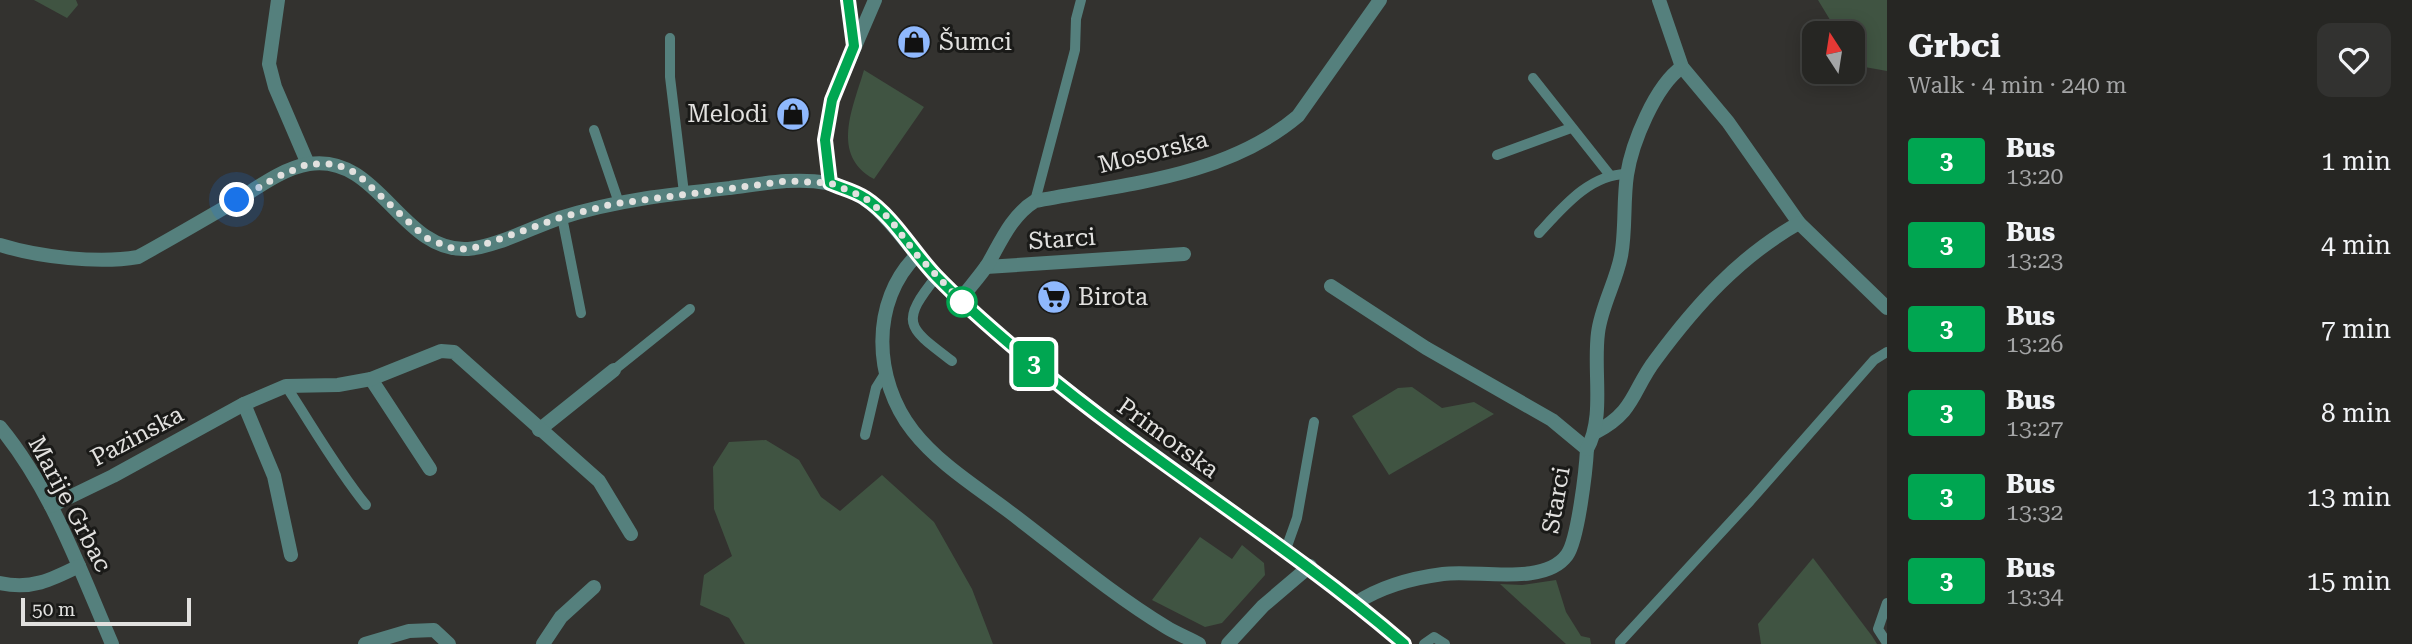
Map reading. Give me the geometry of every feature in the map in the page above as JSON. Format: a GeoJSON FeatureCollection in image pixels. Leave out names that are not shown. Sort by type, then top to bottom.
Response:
{"type":"FeatureCollection","features":[{"type":"Feature","properties":{"kind":"street"},"geometry":{"type":"LineString","coordinates":[[278,0],[269,64],[275,87],[308,164]]}},
{"type":"Feature","properties":{"kind":"street"},"geometry":{"type":"LineString","coordinates":[[848,0],[854,46]]}},
{"type":"Feature","properties":{"kind":"street"},"geometry":{"type":"LineString","coordinates":[[830,183],[825,140],[832,100],[875,0]]}},
{"type":"Feature","properties":{"kind":"street","name":"Mosorska"},"geometry":{"type":"LineString","coordinates":[[1035,201],[1203,167],[1282,129],[1298,116],[1380,0]]}},
{"type":"Feature","properties":{"kind":"street"},"geometry":{"type":"LineString","coordinates":[[1658,0],[1682,67],[1728,122],[1799,223],[1887,308]]}},
{"type":"Feature","properties":{"kind":"street"},"geometry":{"type":"LineString","coordinates":[[1596,432],[1595,373],[1598,331],[1620,257],[1627,174],[1641,131],[1660,90],[1682,67]]}},
{"type":"Feature","properties":{"kind":"street","name":"Primorska"},"geometry":{"type":"LineString","coordinates":[[0,245],[18,250],[111,262],[138,257],[277,177],[308,164],[335,164],[356,173],[426,238],[454,249],[471,249],[562,217],[619,203],[787,181],[830,183],[864,197],[889,218],[917,255],[960,300],[1115,430],[1310,566],[1404,644]]}},
{"type":"Feature","properties":{"kind":"street"},"geometry":{"type":"LineString","coordinates":[[960,300],[986,267],[1005,232],[1026,207],[1035,201]]}},
{"type":"Feature","properties":{"kind":"street"},"geometry":{"type":"LineString","coordinates":[[1587,449],[1596,432],[1629,409],[1654,362],[1709,295],[1751,254],[1799,223]]}},
{"type":"Feature","properties":{"kind":"street","name":"Starci"},"geometry":{"type":"LineString","coordinates":[[986,267],[1184,254]]}},
{"type":"Feature","properties":{"kind":"street"},"geometry":{"type":"LineString","coordinates":[[917,255],[903,268],[891,289],[882,348],[886,372],[910,427],[944,463],[1132,604],[1168,629],[1199,644]]}},
{"type":"Feature","properties":{"kind":"street","name":"Starci"},"geometry":{"type":"LineString","coordinates":[[1331,286],[1426,348],[1552,420],[1587,449],[1586,469],[1570,549],[1560,562],[1539,572],[1464,572],[1419,578],[1385,588],[1356,603]]}},
{"type":"Feature","properties":{"kind":"street","name":"Pazinska"},"geometry":{"type":"LineString","coordinates":[[51,506],[113,477],[244,404],[286,386],[338,385],[370,379],[440,351],[454,352],[598,481],[631,534]]}},
{"type":"Feature","properties":{"kind":"street"},"geometry":{"type":"LineString","coordinates":[[539,430],[614,370]]}},
{"type":"Feature","properties":{"kind":"street"},"geometry":{"type":"LineString","coordinates":[[370,379],[430,469]]}},
{"type":"Feature","properties":{"kind":"street"},"geometry":{"type":"LineString","coordinates":[[244,404],[274,476],[291,555]]}},
{"type":"Feature","properties":{"kind":"street","name":"Marije Grbac"},"geometry":{"type":"LineString","coordinates":[[0,427],[17,447],[51,506],[112,644]]}},
{"type":"Feature","properties":{"kind":"street"},"geometry":{"type":"LineString","coordinates":[[0,583],[20,587],[44,584],[79,566]]}},
{"type":"Feature","properties":{"kind":"street"},"geometry":{"type":"LineString","coordinates":[[1228,644],[1263,606],[1310,566]]}},
{"type":"Feature","properties":{"kind":"street"},"geometry":{"type":"LineString","coordinates":[[542,644],[561,617],[594,587]]}},
{"type":"Feature","properties":{"kind":"street"},"geometry":{"type":"LineString","coordinates":[[365,644],[409,631],[434,630],[449,644]]}},
{"type":"Feature","properties":{"kind":"lane"},"geometry":{"type":"LineString","coordinates":[[1035,201],[1075,50],[1080,0]]}},
{"type":"Feature","properties":{"kind":"lane"},"geometry":{"type":"LineString","coordinates":[[670,38],[670,78],[684,193]]}},
{"type":"Feature","properties":{"kind":"lane"},"geometry":{"type":"LineString","coordinates":[[1533,78],[1609,174]]}},
{"type":"Feature","properties":{"kind":"lane"},"geometry":{"type":"LineString","coordinates":[[1497,155],[1571,128]]}},
{"type":"Feature","properties":{"kind":"lane"},"geometry":{"type":"LineString","coordinates":[[594,130],[619,203]]}},
{"type":"Feature","properties":{"kind":"lane"},"geometry":{"type":"LineString","coordinates":[[1539,233],[1562,207],[1609,174],[1627,174]]}},
{"type":"Feature","properties":{"kind":"lane"},"geometry":{"type":"LineString","coordinates":[[562,217],[581,313]]}},
{"type":"Feature","properties":{"kind":"lane"},"geometry":{"type":"LineString","coordinates":[[937,276],[915,304],[914,328],[919,337],[952,361]]}},
{"type":"Feature","properties":{"kind":"lane"},"geometry":{"type":"LineString","coordinates":[[614,370],[690,309]]}},
{"type":"Feature","properties":{"kind":"lane"},"geometry":{"type":"LineString","coordinates":[[1620,642],[1874,360],[1887,352]]}},
{"type":"Feature","properties":{"kind":"lane"},"geometry":{"type":"LineString","coordinates":[[865,435],[876,388],[886,372]]}},
{"type":"Feature","properties":{"kind":"lane"},"geometry":{"type":"LineString","coordinates":[[286,386],[329,450],[334,464],[366,505]]}},
{"type":"Feature","properties":{"kind":"lane"},"geometry":{"type":"LineString","coordinates":[[1286,549],[1297,518],[1314,422]]}},
{"type":"Feature","properties":{"kind":"lane"},"geometry":{"type":"LineString","coordinates":[[1887,603],[1878,629],[1887,643]]}},
{"type":"Feature","properties":{"kind":"lane"},"geometry":{"type":"LineString","coordinates":[[1424,644],[1434,637],[1445,644]]}},
{"type":"Feature","properties":{"kind":"green space"},"geometry":{"type":"Polygon","coordinates":[[[34,0],[76,0],[78,5],[67,18],[34,0]]]}},
{"type":"Feature","properties":{"kind":"green space"},"geometry":{"type":"Polygon","coordinates":[[[1818,0],[1887,0],[1887,71],[1866,67],[1866,21],[1831,21],[1818,0]]]}},
{"type":"Feature","properties":{"kind":"green space"},"geometry":{"type":"Polygon","coordinates":[[[864,70],[924,107],[874,179],[860,169],[852,157],[849,144],[851,115],[864,70]]]}},
{"type":"Feature","properties":{"kind":"green space"},"geometry":{"type":"Polygon","coordinates":[[[1412,387],[1442,408],[1474,402],[1494,414],[1389,475],[1352,416],[1398,388],[1412,387]]]}},
{"type":"Feature","properties":{"kind":"green space"},"geometry":{"type":"Polygon","coordinates":[[[766,440],[799,460],[821,497],[840,511],[882,475],[934,522],[972,589],[993,644],[745,644],[729,618],[700,605],[704,575],[732,556],[714,509],[713,467],[729,442],[766,440]]]}},
{"type":"Feature","properties":{"kind":"green space"},"geometry":{"type":"Polygon","coordinates":[[[1200,537],[1232,559],[1242,545],[1264,563],[1265,575],[1222,623],[1205,627],[1152,600],[1200,537]]]}},
{"type":"Feature","properties":{"kind":"green space"},"geometry":{"type":"Polygon","coordinates":[[[1813,558],[1877,644],[1761,644],[1758,624],[1813,558]]]}},
{"type":"Feature","properties":{"kind":"green space"},"geometry":{"type":"Polygon","coordinates":[[[1556,580],[1566,612],[1581,636],[1590,638],[1591,644],[1566,644],[1500,584],[1522,585],[1556,580]]]}},
{"type":"Feature","properties":{"kind":"bus line","name":"3"},"geometry":{"type":"LineString","coordinates":[[848,0],[854,46],[832,100],[825,140],[830,183],[864,197],[889,218],[917,255],[960,300],[1115,430],[1310,566],[1404,644]]}},
{"type":"Feature","properties":{"kind":"place","name":"Šumci"},"geometry":{"type":"Point","coordinates":[914,42]}},
{"type":"Feature","properties":{"kind":"place","name":"Melodi"},"geometry":{"type":"Point","coordinates":[793,114]}},
{"type":"Feature","properties":{"kind":"place","name":"Birota"},"geometry":{"type":"Point","coordinates":[1054,297]}},
{"type":"Feature","properties":{"kind":"route"},"geometry":{"type":"LineString","coordinates":[[237,200],[277,177],[308,164],[335,164],[356,173],[426,238],[454,249],[471,249],[562,217],[613,204],[787,181],[830,183],[864,197],[889,218],[917,255],[962,302]]}}]}
